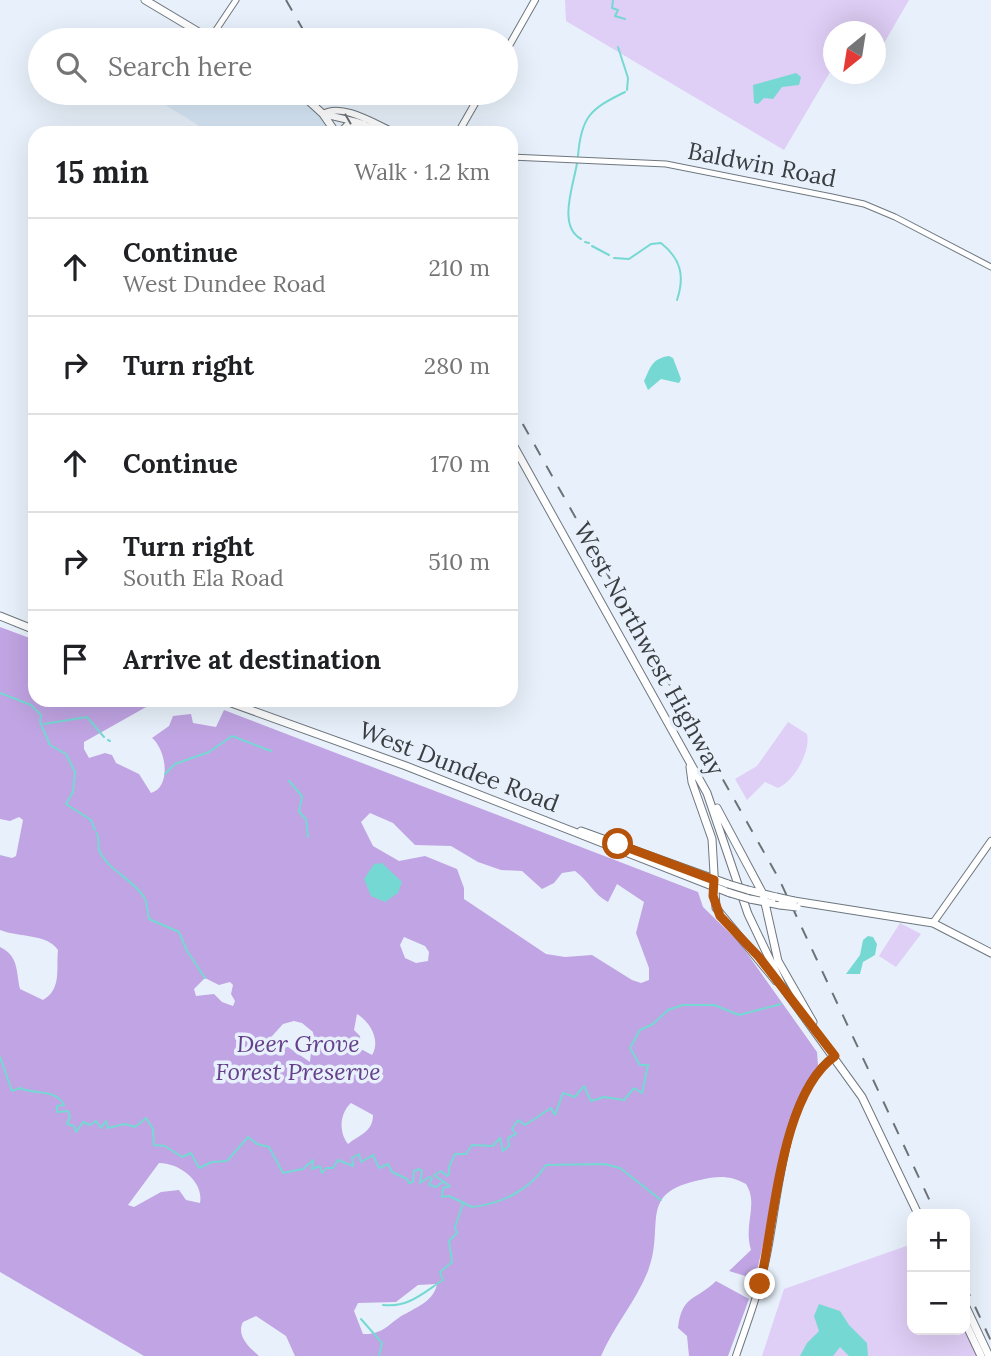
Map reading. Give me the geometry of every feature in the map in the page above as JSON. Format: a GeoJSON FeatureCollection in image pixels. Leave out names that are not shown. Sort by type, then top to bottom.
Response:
{"type":"FeatureCollection","features":[{"type":"Feature","properties":{"kind":"main road"},"geometry":{"type":"LineString","coordinates":[[145,0],[191,28]]}},
{"type":"Feature","properties":{"kind":"main road"},"geometry":{"type":"LineString","coordinates":[[518,30],[535,0]]}},
{"type":"Feature","properties":{"kind":"main road"},"geometry":{"type":"LineString","coordinates":[[313,105],[331,126]]}},
{"type":"Feature","properties":{"kind":"main road"},"geometry":{"type":"LineString","coordinates":[[462,126],[474,105]]}},
{"type":"Feature","properties":{"kind":"main road"},"geometry":{"type":"LineString","coordinates":[[323,114],[329,110],[349,113],[380,126]]}},
{"type":"Feature","properties":{"kind":"main road"},"geometry":{"type":"LineString","coordinates":[[323,114],[368,126]]}},
{"type":"Feature","properties":{"kind":"main road"},"geometry":{"type":"LineString","coordinates":[[347,126],[350,123],[363,124]]}},
{"type":"Feature","properties":{"kind":"main road","name":"West Northwest Highway"},"geometry":{"type":"LineString","coordinates":[[518,454],[707,793],[757,936],[783,989]]}},
{"type":"Feature","properties":{"kind":"main road"},"geometry":{"type":"LineString","coordinates":[[0,617],[28,627]]}},
{"type":"Feature","properties":{"kind":"main road","name":"West Dundee Road"},"geometry":{"type":"LineString","coordinates":[[242,707],[406,766],[714,884],[728,884],[749,894],[778,901],[933,923],[991,953]]}},
{"type":"Feature","properties":{"kind":"main road"},"geometry":{"type":"LineString","coordinates":[[689,759],[692,782],[712,839],[714,884],[720,916],[759,957],[835,1056],[862,1097],[916,1209]]}},
{"type":"Feature","properties":{"kind":"main road"},"geometry":{"type":"LineString","coordinates":[[707,793],[763,898],[767,924],[782,970],[825,1044]]}},
{"type":"Feature","properties":{"kind":"main road","name":"West Dundee Road"},"geometry":{"type":"LineString","coordinates":[[563,827],[592,834],[700,874],[730,893],[749,894]]}},
{"type":"Feature","properties":{"kind":"main road"},"geometry":{"type":"LineString","coordinates":[[933,923],[991,841]]}},
{"type":"Feature","properties":{"kind":"main road"},"geometry":{"type":"LineString","coordinates":[[700,874],[708,871],[714,859]]}},
{"type":"Feature","properties":{"kind":"main road"},"geometry":{"type":"LineString","coordinates":[[767,924],[769,912],[778,901]]}},
{"type":"Feature","properties":{"kind":"main road"},"geometry":{"type":"LineString","coordinates":[[736,1356],[766,1261],[786,1147],[807,1092],[824,1064],[835,1056]]}},
{"type":"Feature","properties":{"kind":"main road"},"geometry":{"type":"LineString","coordinates":[[970,1316],[989,1356]]}},
{"type":"Feature","properties":{"kind":"main road"},"geometry":{"type":"LineString","coordinates":[[970,1333],[981,1356]]}},
{"type":"Feature","properties":{"kind":"street"},"geometry":{"type":"LineString","coordinates":[[218,28],[236,0]]}},
{"type":"Feature","properties":{"kind":"street","name":"Baldwin Road"},"geometry":{"type":"LineString","coordinates":[[518,157],[666,164],[864,204],[895,217],[991,267]]}},
{"type":"Feature","properties":{"kind":"shaded area"},"geometry":{"type":"Polygon","coordinates":[[[565,0],[909,0],[886,40],[886,21],[823,21],[823,84],[784,150],[566,21],[565,0]]]}},
{"type":"Feature","properties":{"kind":"shaded area"},"geometry":{"type":"Polygon","coordinates":[[[796,73],[801,77],[799,85],[782,87],[773,99],[764,98],[758,104],[754,103],[753,85],[796,73]]]}},
{"type":"Feature","properties":{"kind":"shaded area"},"geometry":{"type":"Polygon","coordinates":[[[166,105],[311,105],[330,126],[200,126],[166,105]]]}},
{"type":"Feature","properties":{"kind":"shaded area"},"geometry":{"type":"Polygon","coordinates":[[[669,356],[673,358],[681,379],[679,383],[661,379],[648,390],[644,381],[650,368],[658,359],[669,356]]]}},
{"type":"Feature","properties":{"kind":"shaded area"},"geometry":{"type":"Polygon","coordinates":[[[788,722],[807,734],[808,741],[800,765],[790,779],[778,788],[765,782],[747,800],[735,779],[757,766],[788,722]]]}},
{"type":"Feature","properties":{"kind":"shaded area"},"geometry":{"type":"Polygon","coordinates":[[[382,863],[402,882],[398,893],[385,902],[371,896],[364,879],[374,864],[382,863]]]}},
{"type":"Feature","properties":{"kind":"shaded area"},"geometry":{"type":"Polygon","coordinates":[[[900,923],[921,934],[896,967],[879,956],[900,923]]]}},
{"type":"Feature","properties":{"kind":"shaded area"},"geometry":{"type":"Polygon","coordinates":[[[868,936],[873,937],[877,944],[875,955],[863,962],[860,974],[846,974],[860,955],[863,940],[868,936]]]}},
{"type":"Feature","properties":{"kind":"shaded area"},"geometry":{"type":"Polygon","coordinates":[[[907,1246],[907,1335],[967,1335],[977,1356],[762,1356],[784,1289],[907,1246]]]}},
{"type":"Feature","properties":{"kind":"shaded area"},"geometry":{"type":"Polygon","coordinates":[[[819,1304],[840,1311],[849,1325],[867,1343],[868,1356],[849,1356],[840,1347],[833,1356],[800,1356],[807,1343],[819,1331],[814,1316],[819,1304]]]}},
{"type":"Feature","properties":{"kind":"green space","name":"Deer Grove Forest Preserve"},"geometry":{"type":"Polygon","coordinates":[[[0,627],[28,637],[28,707],[146,707],[84,742],[84,749],[89,758],[105,753],[112,755],[116,763],[139,774],[151,793],[162,783],[165,767],[161,750],[152,738],[169,726],[173,716],[191,714],[193,723],[216,727],[224,710],[698,892],[703,907],[739,942],[817,1052],[818,1065],[795,1109],[755,1279],[729,1271],[751,1250],[751,1199],[746,1184],[723,1177],[680,1186],[667,1193],[660,1202],[648,1271],[601,1356],[295,1356],[286,1336],[256,1316],[243,1322],[241,1332],[251,1349],[259,1356],[144,1356],[0,1272],[0,947],[14,960],[20,989],[43,1000],[56,984],[58,950],[40,938],[0,930],[0,855],[12,858],[16,856],[23,820],[19,817],[10,821],[0,819],[0,627]],[[370,813],[361,822],[373,846],[399,861],[425,856],[457,869],[464,888],[464,899],[546,954],[565,957],[592,955],[632,980],[641,983],[649,980],[649,968],[636,933],[644,902],[617,884],[608,902],[575,871],[562,873],[554,883],[542,889],[522,871],[501,870],[478,862],[451,846],[415,845],[393,823],[370,813]],[[404,937],[400,945],[405,958],[416,963],[428,961],[429,952],[425,946],[404,937]],[[205,978],[194,989],[196,996],[214,994],[222,1002],[233,1006],[235,1001],[231,994],[233,985],[230,982],[219,985],[205,978]],[[357,1014],[354,1030],[360,1036],[361,1049],[372,1055],[375,1043],[373,1032],[357,1014]],[[294,1021],[283,1024],[263,1046],[270,1049],[288,1047],[310,1062],[313,1032],[302,1023],[294,1021]],[[351,1103],[342,1118],[342,1129],[348,1144],[368,1129],[373,1115],[351,1103]],[[159,1163],[128,1205],[134,1207],[161,1192],[179,1190],[186,1200],[200,1203],[200,1195],[189,1175],[175,1166],[159,1163]],[[437,1284],[418,1285],[396,1302],[358,1303],[354,1311],[363,1334],[382,1330],[421,1305],[433,1294],[437,1284]]]}},
{"type":"Feature","properties":{"kind":"green space"},"geometry":{"type":"Polygon","coordinates":[[[716,1281],[749,1299],[728,1356],[689,1356],[687,1336],[678,1328],[680,1317],[691,1299],[716,1281]]]}},
{"type":"Feature","properties":{"kind":"waterway"},"geometry":{"type":"LineString","coordinates":[[613,0],[612,8],[618,10],[615,16],[625,19]]}},
{"type":"Feature","properties":{"kind":"waterway"},"geometry":{"type":"LineString","coordinates":[[618,47],[628,78],[627,90]]}},
{"type":"Feature","properties":{"kind":"waterway"},"geometry":{"type":"LineString","coordinates":[[578,156],[582,132],[590,116],[603,104],[625,92]]}},
{"type":"Feature","properties":{"kind":"waterway"},"geometry":{"type":"LineString","coordinates":[[577,163],[568,215],[574,233],[581,239]]}},
{"type":"Feature","properties":{"kind":"waterway"},"geometry":{"type":"LineString","coordinates":[[585,242],[589,243]]}},
{"type":"Feature","properties":{"kind":"waterway"},"geometry":{"type":"LineString","coordinates":[[614,258],[629,259],[651,244],[661,243],[673,255],[680,268],[681,283],[677,300]]}},
{"type":"Feature","properties":{"kind":"waterway"},"geometry":{"type":"LineString","coordinates":[[592,246],[609,255]]}},
{"type":"Feature","properties":{"kind":"waterway"},"geometry":{"type":"LineString","coordinates":[[0,693],[28,704]]}},
{"type":"Feature","properties":{"kind":"waterway"},"geometry":{"type":"LineString","coordinates":[[33,707],[41,715],[40,722],[50,745],[66,754],[75,772],[73,792],[66,804],[91,820],[95,830]]}},
{"type":"Feature","properties":{"kind":"waterway"},"geometry":{"type":"LineString","coordinates":[[44,724],[87,717],[104,737]]}},
{"type":"Feature","properties":{"kind":"waterway"},"geometry":{"type":"LineString","coordinates":[[165,774],[175,764],[209,752],[232,736],[271,751]]}},
{"type":"Feature","properties":{"kind":"waterway"},"geometry":{"type":"LineString","coordinates":[[289,781],[302,796],[299,812],[306,819],[308,837]]}},
{"type":"Feature","properties":{"kind":"waterway"},"geometry":{"type":"LineString","coordinates":[[97,833],[99,850],[103,857],[139,890],[146,902],[149,919],[179,932],[187,951],[205,978]]}},
{"type":"Feature","properties":{"kind":"waterway"},"geometry":{"type":"LineString","coordinates":[[661,1200],[620,1168],[604,1164],[546,1165],[532,1182],[514,1194],[494,1203],[472,1207],[449,1196],[442,1197],[443,1188],[450,1186],[434,1175],[441,1171],[447,1176],[455,1154],[466,1154],[472,1145],[493,1146],[500,1138],[503,1151],[509,1146],[508,1138],[516,1134],[512,1129],[518,1120],[525,1125],[551,1108],[555,1115],[563,1093],[575,1097],[584,1086],[591,1101],[604,1097],[624,1100],[634,1088],[642,1093],[648,1065],[640,1065],[630,1048],[640,1030],[653,1024],[668,1010],[683,1005],[714,1005],[739,1015],[781,1004]]}},
{"type":"Feature","properties":{"kind":"waterway"},"geometry":{"type":"LineString","coordinates":[[0,1057],[12,1091],[20,1088],[55,1096],[64,1105],[57,1106],[57,1112],[68,1111],[70,1117],[67,1124],[74,1126],[76,1132],[83,1122],[90,1125],[96,1121],[101,1128],[106,1121],[108,1128],[125,1124],[135,1127],[146,1118],[153,1129],[154,1145],[165,1146],[182,1157],[191,1153],[199,1168],[212,1162],[227,1161],[248,1137],[257,1144],[269,1147],[283,1173],[303,1169],[313,1160],[312,1169],[320,1166],[322,1173],[326,1168],[333,1168],[338,1160],[353,1166],[352,1158],[359,1154],[361,1162],[373,1155],[379,1168],[388,1164],[392,1172],[407,1179],[409,1183],[413,1182],[414,1171],[419,1169],[422,1171],[420,1183],[429,1177],[432,1178],[429,1185],[436,1187],[443,1182]]}},
{"type":"Feature","properties":{"kind":"waterway"},"geometry":{"type":"LineString","coordinates":[[383,1305],[408,1302],[443,1280],[440,1272],[452,1262],[449,1241],[457,1233],[455,1227],[463,1204]]}},
{"type":"Feature","properties":{"kind":"waterway"},"geometry":{"type":"LineString","coordinates":[[361,1319],[382,1343],[379,1356]]}},
{"type":"Feature","properties":{"kind":"railway"},"geometry":{"type":"LineString","coordinates":[[286,0],[302,28]]}},
{"type":"Feature","properties":{"kind":"railway"},"geometry":{"type":"LineString","coordinates":[[340,105],[352,126]]}},
{"type":"Feature","properties":{"kind":"railway"},"geometry":{"type":"LineString","coordinates":[[518,415],[779,879],[934,1209]]}},
{"type":"Feature","properties":{"kind":"railway"},"geometry":{"type":"LineString","coordinates":[[970,1296],[991,1341]]}},
{"type":"Feature","properties":{"kind":"route"},"geometry":{"type":"LineString","coordinates":[[618,844],[714,880],[713,896],[720,916],[759,957],[767,971],[835,1056],[824,1064],[815,1076],[786,1147],[760,1284]]}}]}
